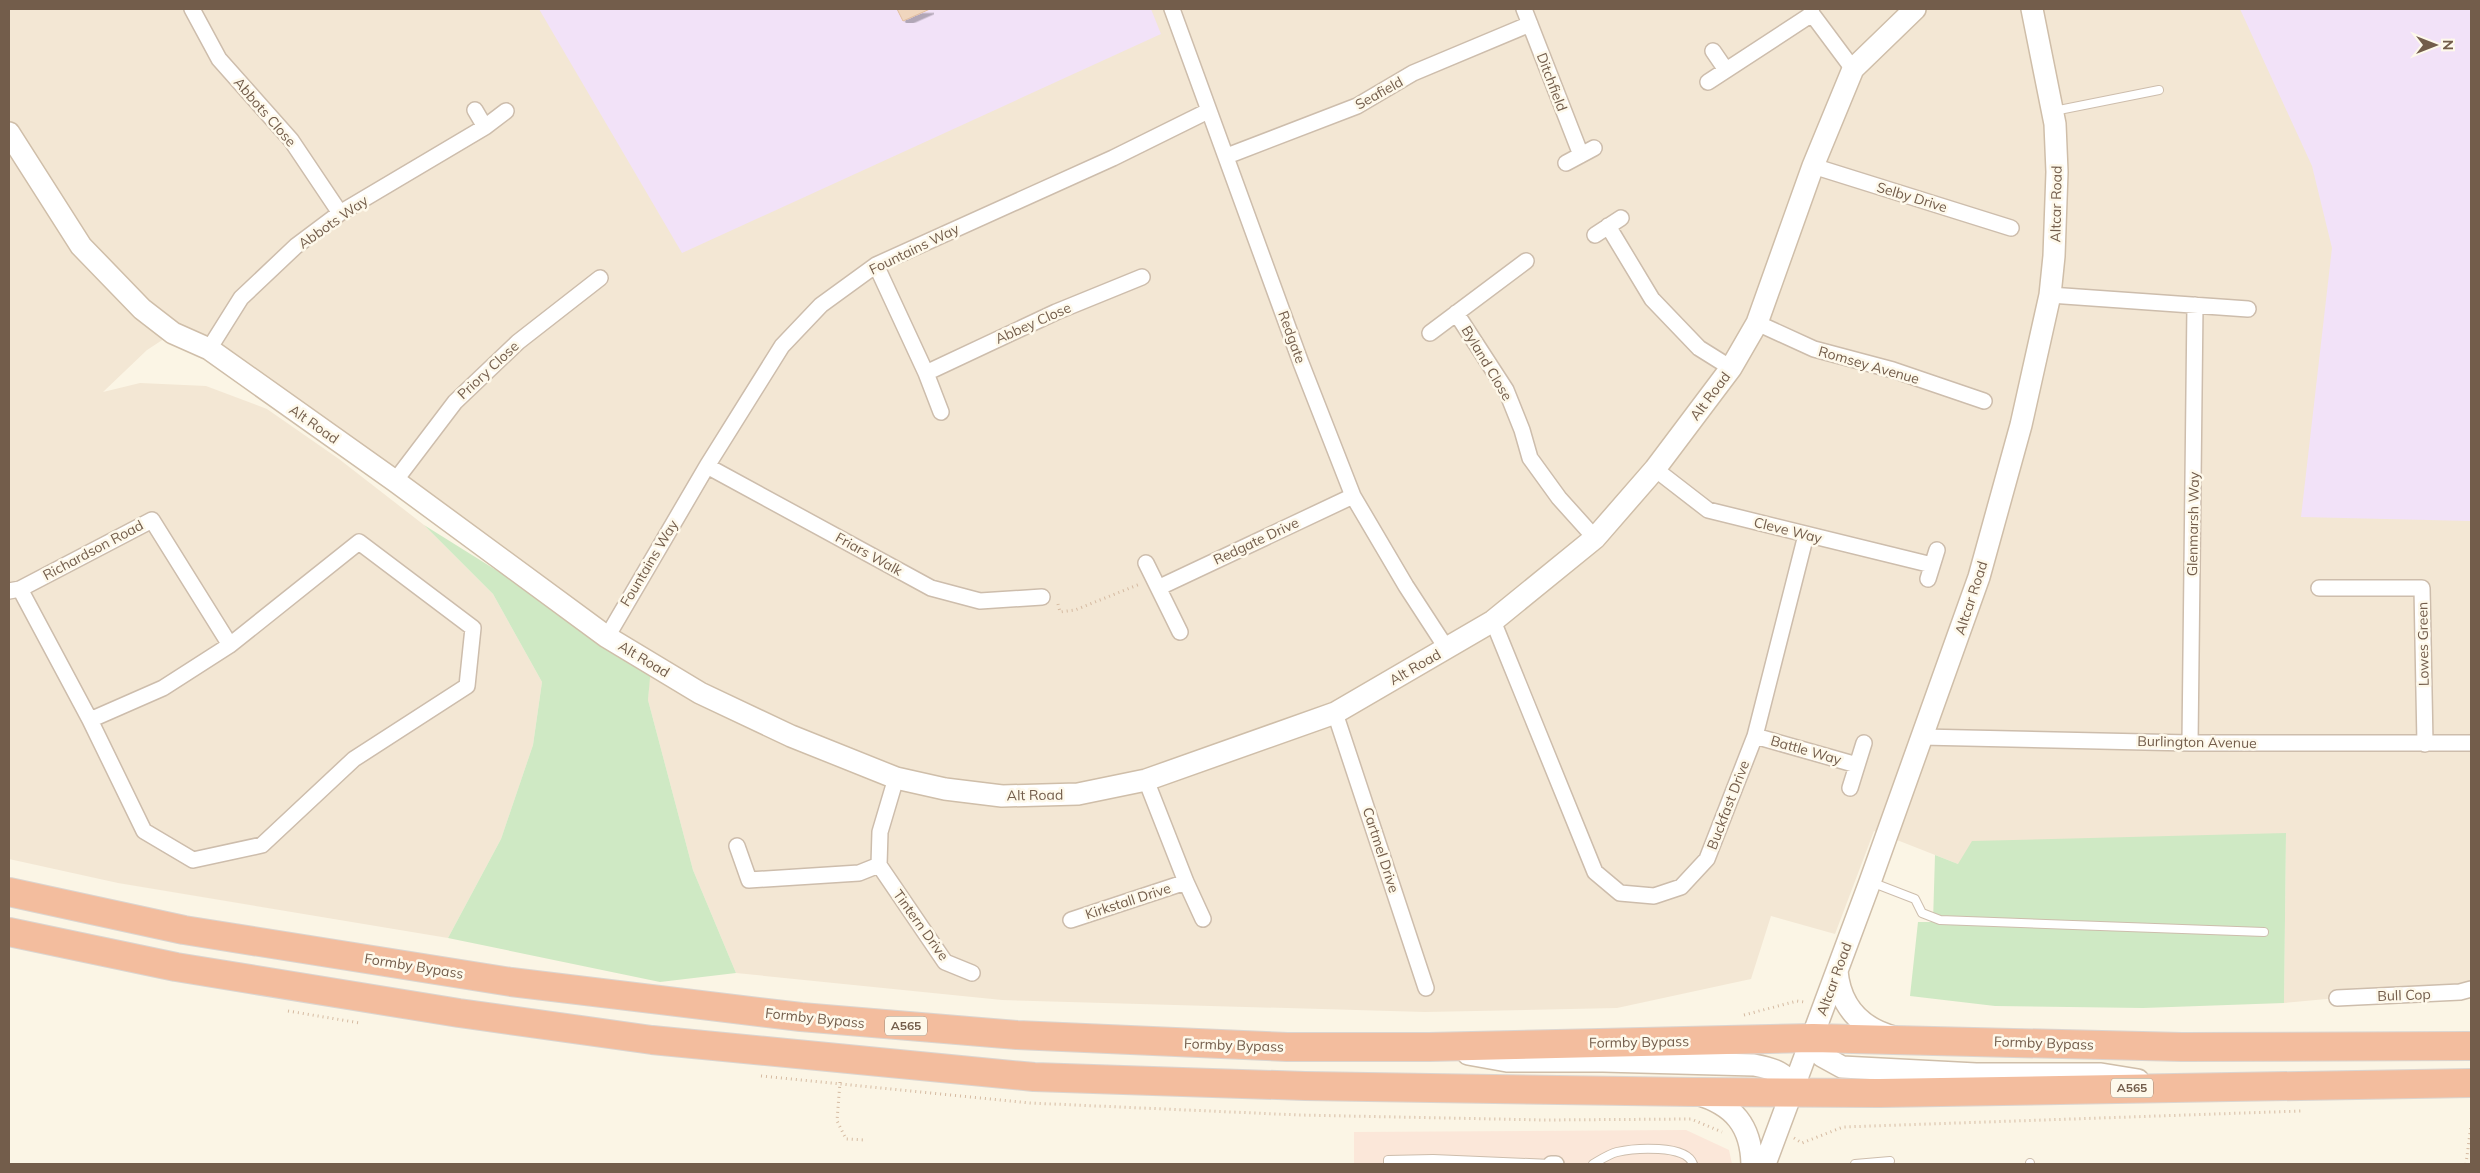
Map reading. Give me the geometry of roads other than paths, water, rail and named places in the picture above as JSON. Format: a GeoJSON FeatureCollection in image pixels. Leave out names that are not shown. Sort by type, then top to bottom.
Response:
{"type":"FeatureCollection","features":[{"type":"Feature","properties":{"kind":"highway","name":"Formby Bypass"},"geometry":{"type":"LineString","coordinates":[[9,892],[184,930],[511,982],[772,1014],[1017,1035],[1287,1047],[1429,1047],[1813,1038],[2182,1047],[2471,1046]]}},
{"type":"Feature","properties":{"kind":"highway","name":"A565"},"geometry":{"type":"LineString","coordinates":[[9,932],[176,967],[460,1013],[652,1040],[1034,1077],[1305,1086],[1793,1093],[2471,1083]]}},
{"type":"Feature","properties":{"kind":"street","name":"Abbots Close"},"geometry":{"type":"LineString","coordinates":[[192,9],[218,59],[291,140],[340,214]]}},
{"type":"Feature","properties":{"kind":"street","name":"Redgate"},"geometry":{"type":"LineString","coordinates":[[1172,9],[1301,363],[1353,496],[1406,586],[1447,649]]}},
{"type":"Feature","properties":{"kind":"street","name":"Ditchfield"},"geometry":{"type":"LineString","coordinates":[[1524,9],[1587,152],[1566,163]]}},
{"type":"Feature","properties":{"kind":"street","name":"Alt Road"},"geometry":{"type":"LineString","coordinates":[[10,137],[82,246],[142,310],[173,333],[209,349],[396,481],[607,637],[700,693],[790,736],[896,778],[945,789],[1002,796],[1078,794],[1146,780],[1335,712],[1494,621],[1596,538],[1655,470],[1731,368],[1757,323],[1813,166],[1854,69],[1915,9]]}},
{"type":"Feature","properties":{"kind":"street","name":"Altcar Road"},"geometry":{"type":"LineString","coordinates":[[1765,1164],[1870,882],[1979,577],[2022,425],[2050,295],[2058,172],[2052,111],[2032,9]]}},
{"type":"Feature","properties":{"kind":"street"},"geometry":{"type":"LineString","coordinates":[[1708,82],[1812,11],[1854,69]]}},
{"type":"Feature","properties":{"kind":"street","name":"Seafield"},"geometry":{"type":"LineString","coordinates":[[1227,156],[1357,106],[1413,73],[1530,24]]}},
{"type":"Feature","properties":{"kind":"street"},"geometry":{"type":"LineString","coordinates":[[1713,51],[1726,70]]}},
{"type":"Feature","properties":{"kind":"street"},"geometry":{"type":"LineString","coordinates":[[475,110],[485,126]]}},
{"type":"Feature","properties":{"kind":"street","name":"Abbots Way"},"geometry":{"type":"LineString","coordinates":[[209,349],[241,298],[296,246],[340,214],[485,126],[506,111]]}},
{"type":"Feature","properties":{"kind":"street","name":"Fountains Way"},"geometry":{"type":"LineString","coordinates":[[607,637],[707,466],[782,346],[821,305],[876,265],[1113,158],[1208,111]]}},
{"type":"Feature","properties":{"kind":"street","name":"Selby Drive"},"geometry":{"type":"LineString","coordinates":[[1813,166],[2011,228]]}},
{"type":"Feature","properties":{"kind":"street"},"geometry":{"type":"LineString","coordinates":[[1596,235],[1614,222],[1652,299],[1699,348],[1731,368]]}},
{"type":"Feature","properties":{"kind":"street","name":"Byland Close"},"geometry":{"type":"LineString","coordinates":[[1430,333],[1526,261]]}},
{"type":"Feature","properties":{"kind":"street"},"geometry":{"type":"LineString","coordinates":[[876,265],[926,373],[941,412]]}},
{"type":"Feature","properties":{"kind":"street","name":"Priory Close"},"geometry":{"type":"LineString","coordinates":[[396,481],[455,402],[518,342],[600,278]]}},
{"type":"Feature","properties":{"kind":"street","name":"Abbey Close"},"geometry":{"type":"LineString","coordinates":[[926,373],[1056,312],[1142,278]]}},
{"type":"Feature","properties":{"kind":"street"},"geometry":{"type":"LineString","coordinates":[[2050,295],[2248,309]]}},
{"type":"Feature","properties":{"kind":"street","name":"Glenmarsh Way"},"geometry":{"type":"LineString","coordinates":[[2190,743],[2196,305]]}},
{"type":"Feature","properties":{"kind":"street","name":"Byland Close"},"geometry":{"type":"LineString","coordinates":[[1456,313],[1506,390],[1530,458],[1559,498],[1596,538]]}},
{"type":"Feature","properties":{"kind":"street","name":"Romsey Avenue"},"geometry":{"type":"LineString","coordinates":[[1757,323],[1814,349],[1893,370],[1984,401]]}},
{"type":"Feature","properties":{"kind":"street","name":"Friars Walk"},"geometry":{"type":"LineString","coordinates":[[707,466],[931,588],[980,601],[1042,597]]}},
{"type":"Feature","properties":{"kind":"street","name":"Cleve Way"},"geometry":{"type":"LineString","coordinates":[[1655,470],[1708,510],[1806,535],[1930,572],[1938,550]]}},
{"type":"Feature","properties":{"kind":"street","name":"Redgate Drive"},"geometry":{"type":"LineString","coordinates":[[1157,582],[1353,496]]}},
{"type":"Feature","properties":{"kind":"street","name":"Richardson Road"},"geometry":{"type":"LineString","coordinates":[[14,590],[152,520],[230,645]]}},
{"type":"Feature","properties":{"kind":"street","name":"Buckfast Drive"},"geometry":{"type":"LineString","coordinates":[[1494,621],[1594,872],[1620,893],[1654,896],[1681,887],[1707,859],[1755,736],[1806,535]]}},
{"type":"Feature","properties":{"kind":"street"},"geometry":{"type":"LineString","coordinates":[[14,590],[90,720],[144,831],[193,860],[262,845],[354,758],[466,686],[473,628],[359,542],[230,645],[163,688],[90,720]]}},
{"type":"Feature","properties":{"kind":"street"},"geometry":{"type":"LineString","coordinates":[[1146,563],[1180,632]]}},
{"type":"Feature","properties":{"kind":"street","name":"Lowes Green"},"geometry":{"type":"LineString","coordinates":[[2319,588],[2422,588],[2425,744]]}},
{"type":"Feature","properties":{"kind":"street","name":"Cartmel Drive"},"geometry":{"type":"LineString","coordinates":[[1335,712],[1426,988]]}},
{"type":"Feature","properties":{"kind":"street","name":"Battle Way"},"geometry":{"type":"LineString","coordinates":[[1755,736],[1857,765]]}},
{"type":"Feature","properties":{"kind":"street","name":"Burlington Avenue"},"geometry":{"type":"LineString","coordinates":[[1922,738],[2190,743],[2471,743]]}},
{"type":"Feature","properties":{"kind":"street","name":"Battle Way"},"geometry":{"type":"LineString","coordinates":[[1850,788],[1864,743]]}},
{"type":"Feature","properties":{"kind":"street"},"geometry":{"type":"LineString","coordinates":[[738,846],[749,880],[859,873],[879,865],[880,832],[896,778]]}},
{"type":"Feature","properties":{"kind":"street","name":"Kirkstall Drive"},"geometry":{"type":"LineString","coordinates":[[1146,780],[1186,882],[1203,919]]}},
{"type":"Feature","properties":{"kind":"street","name":"Tintern Drive"},"geometry":{"type":"LineString","coordinates":[[879,865],[945,962],[972,972]]}},
{"type":"Feature","properties":{"kind":"street","name":"Kirkstall Drive"},"geometry":{"type":"LineString","coordinates":[[1071,920],[1186,882]]}},
{"type":"Feature","properties":{"kind":"street"},"geometry":{"type":"LineString","coordinates":[[1837,971],[1842,996],[1854,1015],[1875,1031],[1906,1040]]}},
{"type":"Feature","properties":{"kind":"street","name":"Bull Cop"},"geometry":{"type":"LineString","coordinates":[[2337,998],[2460,992],[2471,989]]}},
{"type":"Feature","properties":{"kind":"street"},"geometry":{"type":"LineString","coordinates":[[1813,1038],[1814,1044],[1822,1056],[1842,1067],[1976,1074],[2101,1074],[2180,1087]]}},
{"type":"Feature","properties":{"kind":"street"},"geometry":{"type":"LineString","coordinates":[[1429,1047],[1507,1061],[1603,1061],[1754,1065],[1772,1070],[1787,1078],[1793,1093]]}},
{"type":"Feature","properties":{"kind":"street"},"geometry":{"type":"LineString","coordinates":[[1694,1092],[1718,1103],[1742,1123],[1750,1140],[1752,1164]]}},
{"type":"Feature","properties":{"kind":"street"},"geometry":{"type":"LineString","coordinates":[[1551,1164],[1556,1164]]}},
{"type":"Feature","properties":{"kind":"lane"},"geometry":{"type":"LineString","coordinates":[[2052,111],[2159,90]]}},
{"type":"Feature","properties":{"kind":"lane"},"geometry":{"type":"LineString","coordinates":[[1870,882],[1915,899],[1922,913],[1940,920],[2264,932]]}},
{"type":"Feature","properties":{"kind":"lane"},"geometry":{"type":"LineString","coordinates":[[1593,1164],[1614,1152],[1631,1149],[1678,1150],[1691,1160],[1693,1164]]}},
{"type":"Feature","properties":{"kind":"lane"},"geometry":{"type":"LineString","coordinates":[[1388,1164],[1388,1160],[1433,1159],[1551,1164]]}},
{"type":"Feature","properties":{"kind":"lane"},"geometry":{"type":"LineString","coordinates":[[1855,1164],[1890,1161],[1889,1164]]}}]}
